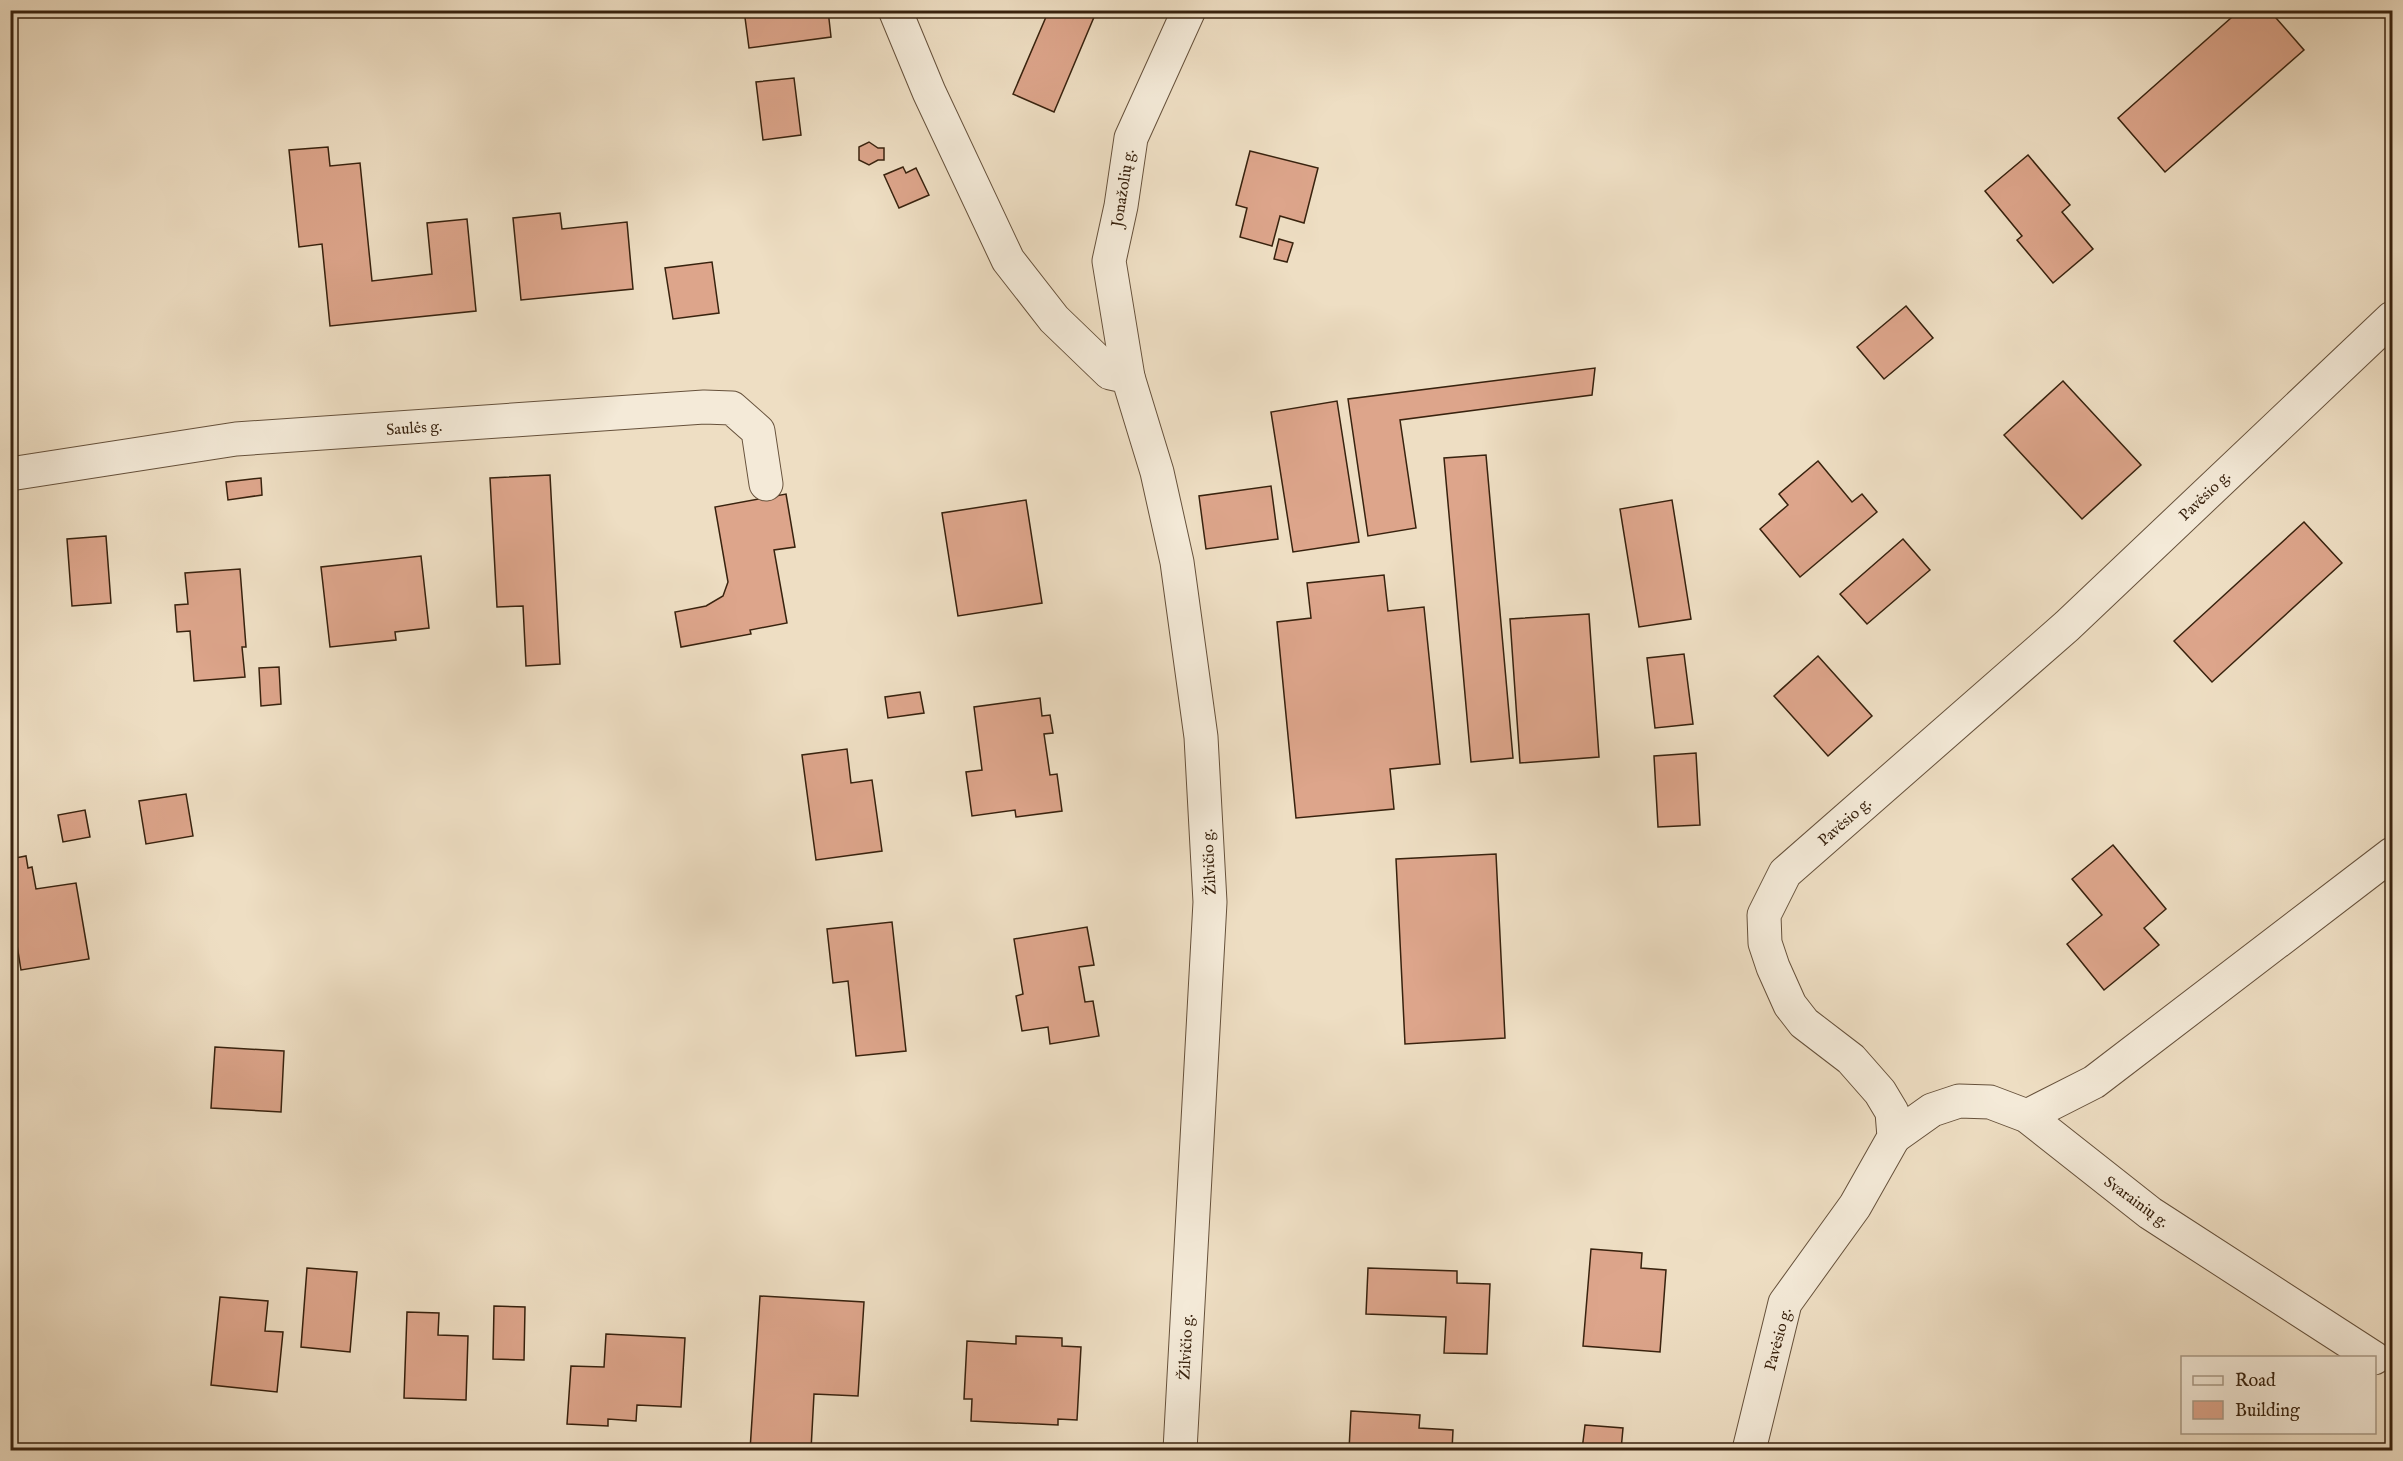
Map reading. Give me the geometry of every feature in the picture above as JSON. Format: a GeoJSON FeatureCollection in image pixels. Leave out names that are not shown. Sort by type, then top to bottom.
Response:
{"type":"FeatureCollection","features":[{"type":"Feature","properties":{"kind":"street"},"geometry":{"type":"LineString","coordinates":[[896,10],[929,92],[1008,260],[1054,319],[1110,373],[1128,377]]}},
{"type":"Feature","properties":{"kind":"street","name":"Jonažolių g."},"geometry":{"type":"LineString","coordinates":[[1128,377],[1109,261],[1121,206],[1131,138],[1189,10]]}},
{"type":"Feature","properties":{"kind":"street","name":"Pavėsio g."},"geometry":{"type":"LineString","coordinates":[[1749,1450],[1785,1303],[1856,1206],[1894,1137],[1892,1112],[1880,1092],[1851,1059],[1804,1023],[1790,1005],[1773,967],[1765,943],[1764,915],[1785,873],[2067,626],[2392,318]]}},
{"type":"Feature","properties":{"kind":"street","name":"Žilvičio g."},"geometry":{"type":"LineString","coordinates":[[1128,377],[1157,472],[1177,562],[1201,737],[1210,902],[1180,1450]]}},
{"type":"Feature","properties":{"kind":"street","name":"Saulės g."},"geometry":{"type":"LineString","coordinates":[[10,474],[236,439],[704,407],[732,408],[758,431],[766,484]]}},
{"type":"Feature","properties":{"kind":"street"},"geometry":{"type":"LineString","coordinates":[[2027,1116],[2094,1082],[2392,855]]}},
{"type":"Feature","properties":{"kind":"street","name":"Svarainių g."},"geometry":{"type":"LineString","coordinates":[[1894,1137],[1932,1110],[1959,1101],[1990,1102],[2027,1116],[2150,1213],[2371,1356]]}},
{"type":"Feature","properties":{"kind":"street","name":"Svarainių g."},"geometry":{"type":"LineString","coordinates":[[2376,1359],[2392,1369]]}},
{"type":"Feature","properties":{"kind":"building"},"geometry":{"type":"Polygon","coordinates":[[[744,10],[828,10],[831,37],[749,48],[744,10]]]}},
{"type":"Feature","properties":{"kind":"building"},"geometry":{"type":"Polygon","coordinates":[[[1049,10],[1097,10],[1054,112],[1013,94],[1049,10]]]}},
{"type":"Feature","properties":{"kind":"building"},"geometry":{"type":"Polygon","coordinates":[[[2240,10],[2269,10],[2304,50],[2165,172],[2118,118],[2240,10]]]}},
{"type":"Feature","properties":{"kind":"building"},"geometry":{"type":"Polygon","coordinates":[[[794,78],[801,135],[763,140],[756,82],[794,78]]]}},
{"type":"Feature","properties":{"kind":"building"},"geometry":{"type":"Polygon","coordinates":[[[869,142],[878,148],[884,148],[884,160],[878,160],[869,165],[859,160],[859,147],[869,142]]]}},
{"type":"Feature","properties":{"kind":"building"},"geometry":{"type":"Polygon","coordinates":[[[328,147],[330,166],[360,163],[372,281],[432,274],[427,223],[467,219],[476,311],[330,326],[322,244],[299,247],[289,150],[328,147]]]}},
{"type":"Feature","properties":{"kind":"building"},"geometry":{"type":"Polygon","coordinates":[[[1250,151],[1318,168],[1304,223],[1280,216],[1272,246],[1240,237],[1247,208],[1236,205],[1250,151]]]}},
{"type":"Feature","properties":{"kind":"building"},"geometry":{"type":"Polygon","coordinates":[[[2028,155],[2070,205],[2062,212],[2093,249],[2053,283],[2017,240],[2022,236],[1985,191],[2028,155]]]}},
{"type":"Feature","properties":{"kind":"building"},"geometry":{"type":"Polygon","coordinates":[[[903,167],[906,173],[916,168],[929,195],[899,208],[884,175],[903,167]]]}},
{"type":"Feature","properties":{"kind":"building"},"geometry":{"type":"Polygon","coordinates":[[[560,213],[562,229],[627,222],[633,289],[521,300],[513,218],[560,213]]]}},
{"type":"Feature","properties":{"kind":"building"},"geometry":{"type":"Polygon","coordinates":[[[1279,239],[1293,243],[1287,262],[1274,259],[1279,239]]]}},
{"type":"Feature","properties":{"kind":"building"},"geometry":{"type":"Polygon","coordinates":[[[712,262],[719,313],[673,319],[665,268],[712,262]]]}},
{"type":"Feature","properties":{"kind":"building"},"geometry":{"type":"Polygon","coordinates":[[[1906,306],[1933,338],[1884,379],[1857,347],[1906,306]]]}},
{"type":"Feature","properties":{"kind":"building"},"geometry":{"type":"Polygon","coordinates":[[[1595,368],[1592,395],[1400,420],[1416,528],[1368,536],[1348,399],[1595,368]]]}},
{"type":"Feature","properties":{"kind":"building"},"geometry":{"type":"Polygon","coordinates":[[[2063,381],[2141,465],[2082,519],[2004,435],[2063,381]]]}},
{"type":"Feature","properties":{"kind":"building"},"geometry":{"type":"Polygon","coordinates":[[[1337,401],[1359,542],[1293,552],[1271,412],[1337,401]]]}},
{"type":"Feature","properties":{"kind":"building"},"geometry":{"type":"Polygon","coordinates":[[[1486,455],[1513,758],[1471,762],[1444,458],[1486,455]]]}},
{"type":"Feature","properties":{"kind":"building"},"geometry":{"type":"Polygon","coordinates":[[[1818,461],[1852,502],[1862,494],[1877,512],[1800,577],[1760,529],[1788,505],[1779,494],[1818,461]]]}},
{"type":"Feature","properties":{"kind":"building"},"geometry":{"type":"Polygon","coordinates":[[[550,475],[560,664],[526,666],[523,606],[497,607],[490,478],[550,475]]]}},
{"type":"Feature","properties":{"kind":"building"},"geometry":{"type":"Polygon","coordinates":[[[261,478],[262,495],[228,500],[226,482],[261,478]]]}},
{"type":"Feature","properties":{"kind":"building"},"geometry":{"type":"Polygon","coordinates":[[[1271,486],[1278,539],[1206,549],[1199,496],[1271,486]]]}},
{"type":"Feature","properties":{"kind":"building"},"geometry":{"type":"Polygon","coordinates":[[[786,494],[795,547],[774,550],[787,623],[750,630],[751,634],[681,647],[675,612],[706,606],[723,596],[728,582],[715,507],[786,494]]]}},
{"type":"Feature","properties":{"kind":"building"},"geometry":{"type":"Polygon","coordinates":[[[1026,500],[1042,603],[958,616],[942,513],[1026,500]]]}},
{"type":"Feature","properties":{"kind":"building"},"geometry":{"type":"Polygon","coordinates":[[[1672,500],[1691,619],[1639,627],[1620,509],[1672,500]]]}},
{"type":"Feature","properties":{"kind":"building"},"geometry":{"type":"Polygon","coordinates":[[[2304,522],[2342,563],[2212,682],[2174,641],[2304,522]]]}},
{"type":"Feature","properties":{"kind":"building"},"geometry":{"type":"Polygon","coordinates":[[[106,536],[111,603],[72,606],[67,539],[106,536]]]}},
{"type":"Feature","properties":{"kind":"building"},"geometry":{"type":"Polygon","coordinates":[[[1903,539],[1930,570],[1867,624],[1840,594],[1903,539]]]}},
{"type":"Feature","properties":{"kind":"building"},"geometry":{"type":"Polygon","coordinates":[[[421,556],[429,628],[395,632],[396,640],[330,647],[321,567],[421,556]]]}},
{"type":"Feature","properties":{"kind":"building"},"geometry":{"type":"Polygon","coordinates":[[[240,569],[246,647],[242,647],[245,677],[194,681],[190,631],[177,632],[175,605],[188,604],[185,573],[240,569]]]}},
{"type":"Feature","properties":{"kind":"building"},"geometry":{"type":"Polygon","coordinates":[[[1384,575],[1388,611],[1424,607],[1440,764],[1390,769],[1394,809],[1296,818],[1277,622],[1311,618],[1307,583],[1384,575]]]}},
{"type":"Feature","properties":{"kind":"building"},"geometry":{"type":"Polygon","coordinates":[[[1589,614],[1599,757],[1520,763],[1510,619],[1589,614]]]}},
{"type":"Feature","properties":{"kind":"building"},"geometry":{"type":"Polygon","coordinates":[[[1684,654],[1693,724],[1655,728],[1647,658],[1684,654]]]}},
{"type":"Feature","properties":{"kind":"building"},"geometry":{"type":"Polygon","coordinates":[[[1818,656],[1872,716],[1828,756],[1774,696],[1818,656]]]}},
{"type":"Feature","properties":{"kind":"building"},"geometry":{"type":"Polygon","coordinates":[[[279,667],[281,704],[261,706],[259,668],[279,667]]]}},
{"type":"Feature","properties":{"kind":"building"},"geometry":{"type":"Polygon","coordinates":[[[920,692],[924,713],[888,718],[885,697],[920,692]]]}},
{"type":"Feature","properties":{"kind":"building"},"geometry":{"type":"Polygon","coordinates":[[[1040,698],[1042,716],[1050,715],[1053,733],[1044,734],[1050,775],[1057,774],[1062,811],[1016,817],[1015,810],[972,816],[966,772],[982,770],[974,707],[1040,698]]]}},
{"type":"Feature","properties":{"kind":"building"},"geometry":{"type":"Polygon","coordinates":[[[847,749],[851,783],[872,780],[882,851],[816,860],[802,755],[847,749]]]}},
{"type":"Feature","properties":{"kind":"building"},"geometry":{"type":"Polygon","coordinates":[[[1696,753],[1700,825],[1658,827],[1654,756],[1696,753]]]}},
{"type":"Feature","properties":{"kind":"building"},"geometry":{"type":"Polygon","coordinates":[[[186,794],[193,836],[146,844],[139,801],[186,794]]]}},
{"type":"Feature","properties":{"kind":"building"},"geometry":{"type":"Polygon","coordinates":[[[85,810],[90,837],[63,842],[58,815],[85,810]]]}},
{"type":"Feature","properties":{"kind":"building"},"geometry":{"type":"Polygon","coordinates":[[[2113,845],[2166,909],[2144,928],[2159,945],[2104,990],[2067,944],[2102,915],[2072,879],[2113,845]]]}},
{"type":"Feature","properties":{"kind":"building"},"geometry":{"type":"Polygon","coordinates":[[[1496,854],[1505,1038],[1405,1044],[1396,859],[1496,854]]]}},
{"type":"Feature","properties":{"kind":"building"},"geometry":{"type":"Polygon","coordinates":[[[26,856],[28,868],[32,867],[36,889],[76,883],[89,959],[21,970],[17,945],[11,946],[10,944],[10,859],[26,856]]]}},
{"type":"Feature","properties":{"kind":"building"},"geometry":{"type":"Polygon","coordinates":[[[892,922],[906,1051],[856,1056],[848,981],[833,983],[827,929],[892,922]]]}},
{"type":"Feature","properties":{"kind":"building"},"geometry":{"type":"Polygon","coordinates":[[[1087,927],[1094,965],[1079,967],[1085,1002],[1093,1001],[1099,1036],[1050,1044],[1048,1027],[1022,1031],[1016,996],[1023,994],[1014,939],[1087,927]]]}},
{"type":"Feature","properties":{"kind":"building"},"geometry":{"type":"Polygon","coordinates":[[[215,1047],[284,1051],[281,1112],[211,1108],[215,1047]]]}},
{"type":"Feature","properties":{"kind":"building"},"geometry":{"type":"Polygon","coordinates":[[[1591,1249],[1642,1253],[1641,1268],[1666,1270],[1660,1352],[1583,1346],[1591,1249]]]}},
{"type":"Feature","properties":{"kind":"building"},"geometry":{"type":"Polygon","coordinates":[[[307,1268],[357,1272],[350,1352],[301,1347],[307,1268]]]}},
{"type":"Feature","properties":{"kind":"building"},"geometry":{"type":"Polygon","coordinates":[[[1368,1268],[1457,1271],[1457,1283],[1490,1284],[1487,1354],[1444,1353],[1446,1317],[1366,1314],[1368,1268]]]}},
{"type":"Feature","properties":{"kind":"building"},"geometry":{"type":"Polygon","coordinates":[[[760,1296],[864,1302],[858,1396],[814,1394],[811,1450],[750,1450],[760,1296]]]}},
{"type":"Feature","properties":{"kind":"building"},"geometry":{"type":"Polygon","coordinates":[[[220,1297],[268,1301],[265,1331],[283,1332],[277,1392],[211,1385],[220,1297]]]}},
{"type":"Feature","properties":{"kind":"building"},"geometry":{"type":"Polygon","coordinates":[[[494,1306],[525,1307],[524,1360],[493,1359],[494,1306]]]}},
{"type":"Feature","properties":{"kind":"building"},"geometry":{"type":"Polygon","coordinates":[[[407,1312],[439,1313],[438,1335],[468,1336],[466,1400],[404,1398],[407,1312]]]}},
{"type":"Feature","properties":{"kind":"building"},"geometry":{"type":"Polygon","coordinates":[[[606,1334],[685,1338],[681,1407],[637,1405],[636,1421],[608,1419],[608,1426],[567,1424],[571,1366],[604,1367],[606,1334]]]}},
{"type":"Feature","properties":{"kind":"building"},"geometry":{"type":"Polygon","coordinates":[[[1016,1336],[1062,1338],[1062,1346],[1081,1347],[1077,1420],[1058,1419],[1058,1425],[971,1421],[972,1399],[964,1399],[967,1341],[1016,1344],[1016,1336]]]}},
{"type":"Feature","properties":{"kind":"building"},"geometry":{"type":"Polygon","coordinates":[[[1351,1411],[1420,1415],[1419,1428],[1453,1430],[1452,1450],[1349,1450],[1351,1411]]]}},
{"type":"Feature","properties":{"kind":"building"},"geometry":{"type":"Polygon","coordinates":[[[1585,1425],[1623,1428],[1621,1450],[1582,1450],[1585,1425]]]}},
{"type":"Feature","properties":{"kind":"building"},"geometry":{"type":"Polygon","coordinates":[[[1540,1446],[1582,1450],[1540,1450],[1540,1446]]]}}]}
